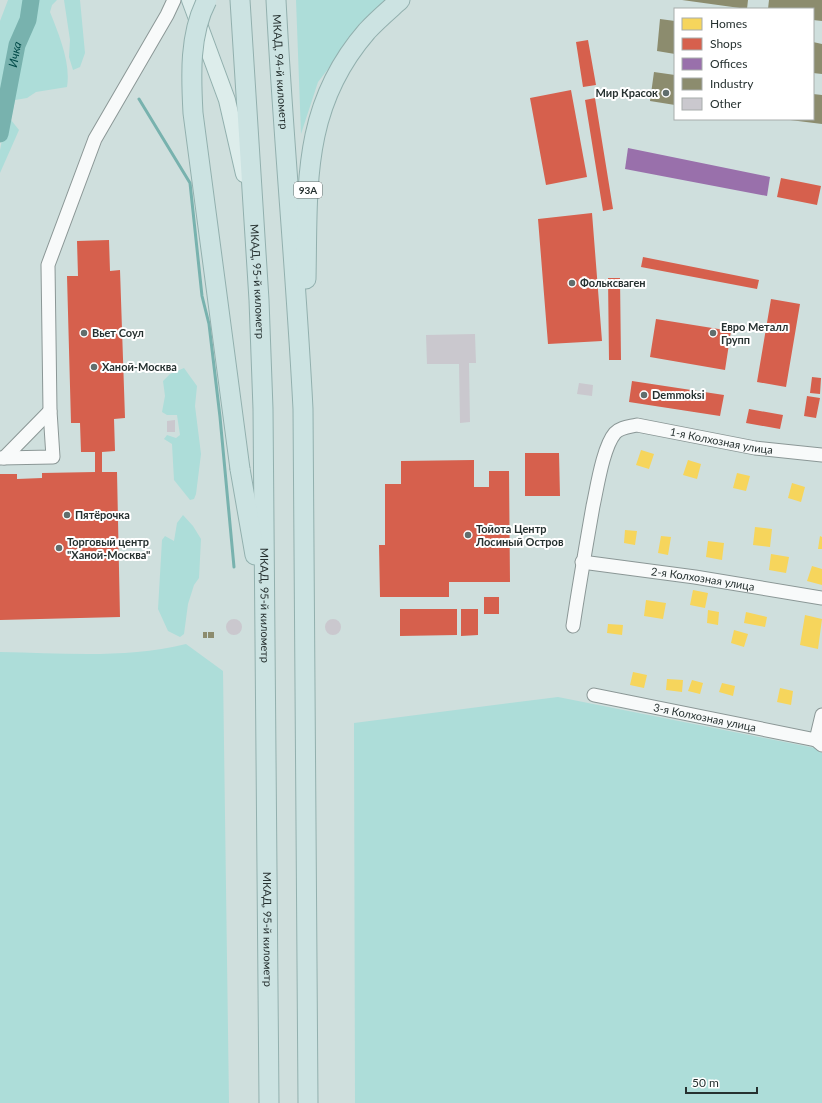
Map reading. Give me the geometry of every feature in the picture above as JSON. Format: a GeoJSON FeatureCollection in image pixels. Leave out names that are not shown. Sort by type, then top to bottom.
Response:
{"type":"FeatureCollection","features":[{"type":"Feature","properties":{"kind":"highway"},"geometry":{"type":"LineString","coordinates":[[207,0],[196,36],[191,73],[193,113],[240,469],[264,607]]}},
{"type":"Feature","properties":{"kind":"highway","name":"МКАД, 95-й километр"},"geometry":{"type":"LineString","coordinates":[[240,0],[259,300],[263,409],[269,1103]]}},
{"type":"Feature","properties":{"kind":"highway","name":"МКАД, 94-й километр"},"geometry":{"type":"LineString","coordinates":[[276,0],[284,143],[298,305],[303,409]]}},
{"type":"Feature","properties":{"kind":"highway","name":"93A"},"geometry":{"type":"LineString","coordinates":[[303,409],[308,191],[311,155],[316,127],[324,100],[336,76],[351,52],[367,31],[400,0]]}},
{"type":"Feature","properties":{"kind":"highway"},"geometry":{"type":"LineString","coordinates":[[303,409],[308,1103]]}},
{"type":"Feature","properties":{"kind":"main road"},"geometry":{"type":"LineString","coordinates":[[190,0],[228,100],[239,145],[254,223]]}},
{"type":"Feature","properties":{"kind":"street"},"geometry":{"type":"LineString","coordinates":[[2,458],[53,457],[50,411],[48,265],[95,139],[160,28],[174,0]]}},
{"type":"Feature","properties":{"kind":"street"},"geometry":{"type":"LineString","coordinates":[[2,458],[50,411]]}},
{"type":"Feature","properties":{"kind":"street","name":"1-я Колхозная улица"},"geometry":{"type":"LineString","coordinates":[[582,562],[600,470],[609,443],[614,434],[622,428],[637,425],[755,448],[822,455]]}},
{"type":"Feature","properties":{"kind":"street"},"geometry":{"type":"LineString","coordinates":[[573,626],[582,562]]}},
{"type":"Feature","properties":{"kind":"street","name":"2-я Колхозная улица"},"geometry":{"type":"LineString","coordinates":[[582,562],[695,577],[822,598]]}},
{"type":"Feature","properties":{"kind":"street","name":"3-я Колхозная улица"},"geometry":{"type":"LineString","coordinates":[[594,695],[819,742]]}},
{"type":"Feature","properties":{"kind":"street"},"geometry":{"type":"LineString","coordinates":[[819,742],[822,715]]}},
{"type":"Feature","properties":{"kind":"shaded area"},"geometry":{"type":"Polygon","coordinates":[[[8,0],[26,0],[13,45],[0,100],[0,21],[8,0]]]}},
{"type":"Feature","properties":{"kind":"shaded area"},"geometry":{"type":"Polygon","coordinates":[[[35,0],[57,0],[52,5],[50,12],[66,59],[68,78],[67,87],[36,92],[27,98],[15,100],[11,120],[19,130],[0,173],[0,150],[21,44],[32,18],[35,0]]]}},
{"type":"Feature","properties":{"kind":"shaded area"},"geometry":{"type":"Polygon","coordinates":[[[64,0],[80,0],[85,53],[80,67],[73,70],[69,57],[70,40],[64,0]]]}},
{"type":"Feature","properties":{"kind":"shaded area"},"geometry":{"type":"Polygon","coordinates":[[[296,0],[386,0],[349,42],[318,82],[301,134],[296,0]]]}},
{"type":"Feature","properties":{"kind":"shaded area"},"geometry":{"type":"Polygon","coordinates":[[[184,368],[197,386],[195,406],[201,454],[196,494],[194,499],[190,500],[174,480],[172,444],[164,439],[167,435],[176,438],[180,435],[177,415],[167,415],[162,412],[165,396],[163,381],[170,374],[184,368]]]}},
{"type":"Feature","properties":{"kind":"shaded area"},"geometry":{"type":"Polygon","coordinates":[[[183,515],[193,526],[201,539],[199,578],[194,585],[188,604],[184,634],[180,637],[168,631],[158,609],[162,540],[165,536],[174,541],[177,523],[183,515]]]}},
{"type":"Feature","properties":{"kind":"shaded area"},"geometry":{"type":"Polygon","coordinates":[[[186,644],[223,671],[229,1103],[0,1103],[0,652],[94,654],[140,652],[186,644]]]}},
{"type":"Feature","properties":{"kind":"shaded area"},"geometry":{"type":"Polygon","coordinates":[[[558,697],[815,748],[822,753],[822,1103],[355,1103],[354,723],[558,697]]]}},
{"type":"Feature","properties":{"kind":"building: Homes"},"geometry":{"type":"Polygon","coordinates":[[[641,450],[654,454],[649,469],[636,465],[641,450]]]}},
{"type":"Feature","properties":{"kind":"building: Homes"},"geometry":{"type":"Polygon","coordinates":[[[688,460],[701,464],[697,479],[683,475],[688,460]]]}},
{"type":"Feature","properties":{"kind":"building: Homes"},"geometry":{"type":"Polygon","coordinates":[[[737,473],[750,476],[746,491],[733,488],[737,473]]]}},
{"type":"Feature","properties":{"kind":"building: Homes"},"geometry":{"type":"Polygon","coordinates":[[[792,483],[805,487],[801,502],[788,498],[792,483]]]}},
{"type":"Feature","properties":{"kind":"building: Homes"},"geometry":{"type":"Polygon","coordinates":[[[755,527],[772,529],[770,547],[753,545],[755,527]]]}},
{"type":"Feature","properties":{"kind":"building: Homes"},"geometry":{"type":"Polygon","coordinates":[[[625,530],[637,531],[635,545],[624,543],[625,530]]]}},
{"type":"Feature","properties":{"kind":"building: Homes"},"geometry":{"type":"Polygon","coordinates":[[[661,536],[671,537],[668,555],[658,553],[661,536]]]}},
{"type":"Feature","properties":{"kind":"building: Homes"},"geometry":{"type":"Polygon","coordinates":[[[820,536],[822,537],[822,549],[818,549],[820,536]]]}},
{"type":"Feature","properties":{"kind":"building: Homes"},"geometry":{"type":"Polygon","coordinates":[[[708,541],[724,543],[722,560],[706,557],[708,541]]]}},
{"type":"Feature","properties":{"kind":"building: Homes"},"geometry":{"type":"Polygon","coordinates":[[[771,554],[789,557],[786,573],[769,570],[771,554]]]}},
{"type":"Feature","properties":{"kind":"building: Homes"},"geometry":{"type":"Polygon","coordinates":[[[812,566],[822,569],[822,585],[807,581],[812,566]]]}},
{"type":"Feature","properties":{"kind":"building: Homes"},"geometry":{"type":"Polygon","coordinates":[[[693,590],[708,593],[705,608],[690,605],[693,590]]]}},
{"type":"Feature","properties":{"kind":"building: Homes"},"geometry":{"type":"Polygon","coordinates":[[[646,600],[666,603],[663,619],[644,616],[646,600]]]}},
{"type":"Feature","properties":{"kind":"building: Homes"},"geometry":{"type":"Polygon","coordinates":[[[708,610],[719,612],[718,625],[707,623],[708,610]]]}},
{"type":"Feature","properties":{"kind":"building: Homes"},"geometry":{"type":"Polygon","coordinates":[[[746,612],[767,617],[765,627],[744,623],[746,612]]]}},
{"type":"Feature","properties":{"kind":"building: Homes"},"geometry":{"type":"Polygon","coordinates":[[[805,615],[822,619],[818,649],[800,645],[805,615]]]}},
{"type":"Feature","properties":{"kind":"building: Homes"},"geometry":{"type":"Polygon","coordinates":[[[608,624],[623,625],[622,635],[607,633],[608,624]]]}},
{"type":"Feature","properties":{"kind":"building: Homes"},"geometry":{"type":"Polygon","coordinates":[[[734,630],[748,634],[744,647],[731,643],[734,630]]]}},
{"type":"Feature","properties":{"kind":"building: Homes"},"geometry":{"type":"Polygon","coordinates":[[[633,672],[647,675],[644,688],[630,685],[633,672]]]}},
{"type":"Feature","properties":{"kind":"building: Homes"},"geometry":{"type":"Polygon","coordinates":[[[667,679],[683,680],[682,692],[666,690],[667,679]]]}},
{"type":"Feature","properties":{"kind":"building: Homes"},"geometry":{"type":"Polygon","coordinates":[[[692,680],[703,683],[700,694],[688,691],[692,680]]]}},
{"type":"Feature","properties":{"kind":"building: Homes"},"geometry":{"type":"Polygon","coordinates":[[[722,683],[735,686],[733,696],[719,692],[722,683]]]}},
{"type":"Feature","properties":{"kind":"building: Homes"},"geometry":{"type":"Polygon","coordinates":[[[780,688],[793,691],[791,705],[777,702],[780,688]]]}},
{"type":"Feature","properties":{"kind":"building: Shops"},"geometry":{"type":"Polygon","coordinates":[[[588,40],[596,85],[583,87],[576,42],[588,40]]]}},
{"type":"Feature","properties":{"kind":"building: Shops"},"geometry":{"type":"Polygon","coordinates":[[[571,90],[587,177],[546,185],[530,98],[571,90]]]}},
{"type":"Feature","properties":{"kind":"building: Shops"},"geometry":{"type":"Polygon","coordinates":[[[595,98],[613,209],[603,211],[585,100],[595,98]]]}},
{"type":"Feature","properties":{"kind":"building: Shops"},"geometry":{"type":"Polygon","coordinates":[[[781,178],[821,186],[817,205],[777,197],[781,178]]]}},
{"type":"Feature","properties":{"kind":"building: Shops"},"geometry":{"type":"Polygon","coordinates":[[[592,213],[602,341],[548,344],[538,219],[592,213]]]}},
{"type":"Feature","properties":{"kind":"building: Shops","name":"Торговый центр \"Ханой-Москва\""},"geometry":{"type":"Polygon","coordinates":[[[109,240],[110,271],[120,270],[125,418],[114,419],[115,451],[102,452],[102,472],[117,472],[120,617],[0,620],[0,474],[17,474],[17,479],[42,478],[42,473],[95,472],[95,452],[81,452],[80,423],[71,423],[67,276],[78,276],[77,241],[109,240]]]}},
{"type":"Feature","properties":{"kind":"building: Shops"},"geometry":{"type":"Polygon","coordinates":[[[643,257],[759,280],[757,289],[641,267],[643,257]]]}},
{"type":"Feature","properties":{"kind":"building: Shops"},"geometry":{"type":"Polygon","coordinates":[[[608,278],[620,278],[621,360],[609,360],[608,278]]]}},
{"type":"Feature","properties":{"kind":"building: Shops"},"geometry":{"type":"Polygon","coordinates":[[[771,299],[800,304],[786,387],[757,382],[771,299]]]}},
{"type":"Feature","properties":{"kind":"building: Shops"},"geometry":{"type":"Polygon","coordinates":[[[656,319],[731,331],[725,370],[650,357],[656,319]]]}},
{"type":"Feature","properties":{"kind":"building: Shops"},"geometry":{"type":"Polygon","coordinates":[[[812,377],[821,378],[820,394],[810,393],[812,377]]]}},
{"type":"Feature","properties":{"kind":"building: Shops"},"geometry":{"type":"Polygon","coordinates":[[[632,381],[724,395],[720,416],[629,402],[632,381]]]}},
{"type":"Feature","properties":{"kind":"building: Shops"},"geometry":{"type":"Polygon","coordinates":[[[807,396],[820,398],[816,418],[804,416],[807,396]]]}},
{"type":"Feature","properties":{"kind":"building: Shops"},"geometry":{"type":"Polygon","coordinates":[[[749,409],[783,415],[780,429],[746,423],[749,409]]]}},
{"type":"Feature","properties":{"kind":"building: Shops"},"geometry":{"type":"Polygon","coordinates":[[[525,453],[559,453],[560,496],[525,496],[525,453]]]}},
{"type":"Feature","properties":{"kind":"building: Shops"},"geometry":{"type":"Polygon","coordinates":[[[474,460],[474,487],[489,487],[489,471],[509,471],[510,582],[449,582],[449,597],[380,597],[379,545],[385,545],[385,484],[401,484],[401,461],[474,460]]]}},
{"type":"Feature","properties":{"kind":"building: Shops"},"geometry":{"type":"Polygon","coordinates":[[[484,597],[499,597],[499,614],[484,614],[484,597]]]}},
{"type":"Feature","properties":{"kind":"building: Shops"},"geometry":{"type":"Polygon","coordinates":[[[400,609],[457,609],[457,635],[400,636],[400,609]]]}},
{"type":"Feature","properties":{"kind":"building: Shops"},"geometry":{"type":"Polygon","coordinates":[[[461,609],[478,609],[478,635],[461,636],[461,609]]]}},
{"type":"Feature","properties":{"kind":"building: Offices"},"geometry":{"type":"Polygon","coordinates":[[[628,148],[770,177],[767,196],[625,169],[628,148]]]}},
{"type":"Feature","properties":{"kind":"building: Industry"},"geometry":{"type":"Polygon","coordinates":[[[682,0],[748,0],[747,8],[682,0]]]}},
{"type":"Feature","properties":{"kind":"building: Industry"},"geometry":{"type":"Polygon","coordinates":[[[769,0],[822,0],[822,21],[814,20],[814,8],[768,8],[769,0]]]}},
{"type":"Feature","properties":{"kind":"building: Industry"},"geometry":{"type":"Polygon","coordinates":[[[660,19],[674,21],[674,54],[657,51],[660,19]]]}},
{"type":"Feature","properties":{"kind":"building: Industry"},"geometry":{"type":"Polygon","coordinates":[[[814,42],[822,44],[822,74],[814,73],[814,42]]]}},
{"type":"Feature","properties":{"kind":"building: Industry"},"geometry":{"type":"Polygon","coordinates":[[[654,72],[674,75],[674,105],[650,101],[654,72]]]}},
{"type":"Feature","properties":{"kind":"building: Industry"},"geometry":{"type":"Polygon","coordinates":[[[814,94],[822,95],[822,124],[790,120],[814,120],[814,94]]]}},
{"type":"Feature","properties":{"kind":"building: Industry"},"geometry":{"type":"Polygon","coordinates":[[[203,632],[207,632],[207,638],[203,638],[203,632]]]}},
{"type":"Feature","properties":{"kind":"building: Industry"},"geometry":{"type":"Polygon","coordinates":[[[208,632],[214,632],[214,638],[208,638],[208,632]]]}},
{"type":"Feature","properties":{"kind":"building: Other"},"geometry":{"type":"Polygon","coordinates":[[[475,334],[476,363],[469,363],[470,422],[460,423],[459,364],[427,364],[426,335],[475,334]]]}},
{"type":"Feature","properties":{"kind":"building: Other"},"geometry":{"type":"Polygon","coordinates":[[[579,383],[593,385],[592,396],[577,394],[579,383]]]}},
{"type":"Feature","properties":{"kind":"building: Other"},"geometry":{"type":"Polygon","coordinates":[[[175,420],[175,432],[167,432],[167,421],[175,420]]]}},
{"type":"Feature","properties":{"kind":"building: Other"},"geometry":{"type":"Polygon","coordinates":[[[234,619],[241,624],[242,627],[237,634],[234,635],[227,630],[226,627],[231,620],[234,619]]]}},
{"type":"Feature","properties":{"kind":"building: Other"},"geometry":{"type":"Polygon","coordinates":[[[333,619],[340,624],[341,627],[336,634],[333,635],[326,630],[325,627],[330,620],[333,619]]]}},
{"type":"Feature","properties":{"kind":"waterway","name":"Ичка"},"geometry":{"type":"LineString","coordinates":[[0,134],[17,45],[28,20],[31,0]]}},
{"type":"Feature","properties":{"kind":"waterway"},"geometry":{"type":"LineString","coordinates":[[139,99],[190,183],[202,296],[209,324],[220,417],[234,567]]}},
{"type":"Feature","properties":{"kind":"place","name":"Мир Красок"},"geometry":{"type":"Point","coordinates":[666,93]}},
{"type":"Feature","properties":{"kind":"place","name":"Фольксваген"},"geometry":{"type":"Point","coordinates":[572,283]}},
{"type":"Feature","properties":{"kind":"place","name":"Вьет Соул"},"geometry":{"type":"Point","coordinates":[84,333]}},
{"type":"Feature","properties":{"kind":"place","name":"Евро Металл Групп"},"geometry":{"type":"Point","coordinates":[713,333]}},
{"type":"Feature","properties":{"kind":"place","name":"Ханой-Москва"},"geometry":{"type":"Point","coordinates":[94,367]}},
{"type":"Feature","properties":{"kind":"place","name":"Demmoksi"},"geometry":{"type":"Point","coordinates":[644,395]}},
{"type":"Feature","properties":{"kind":"place","name":"Пятёрочка"},"geometry":{"type":"Point","coordinates":[67,515]}},
{"type":"Feature","properties":{"kind":"place","name":"Тойота Центр Лосиный Остров"},"geometry":{"type":"Point","coordinates":[468,535]}},
{"type":"Feature","properties":{"kind":"place","name":"Торговый центр \"Ханой-Москва\""},"geometry":{"type":"Point","coordinates":[59,548]}}]}
